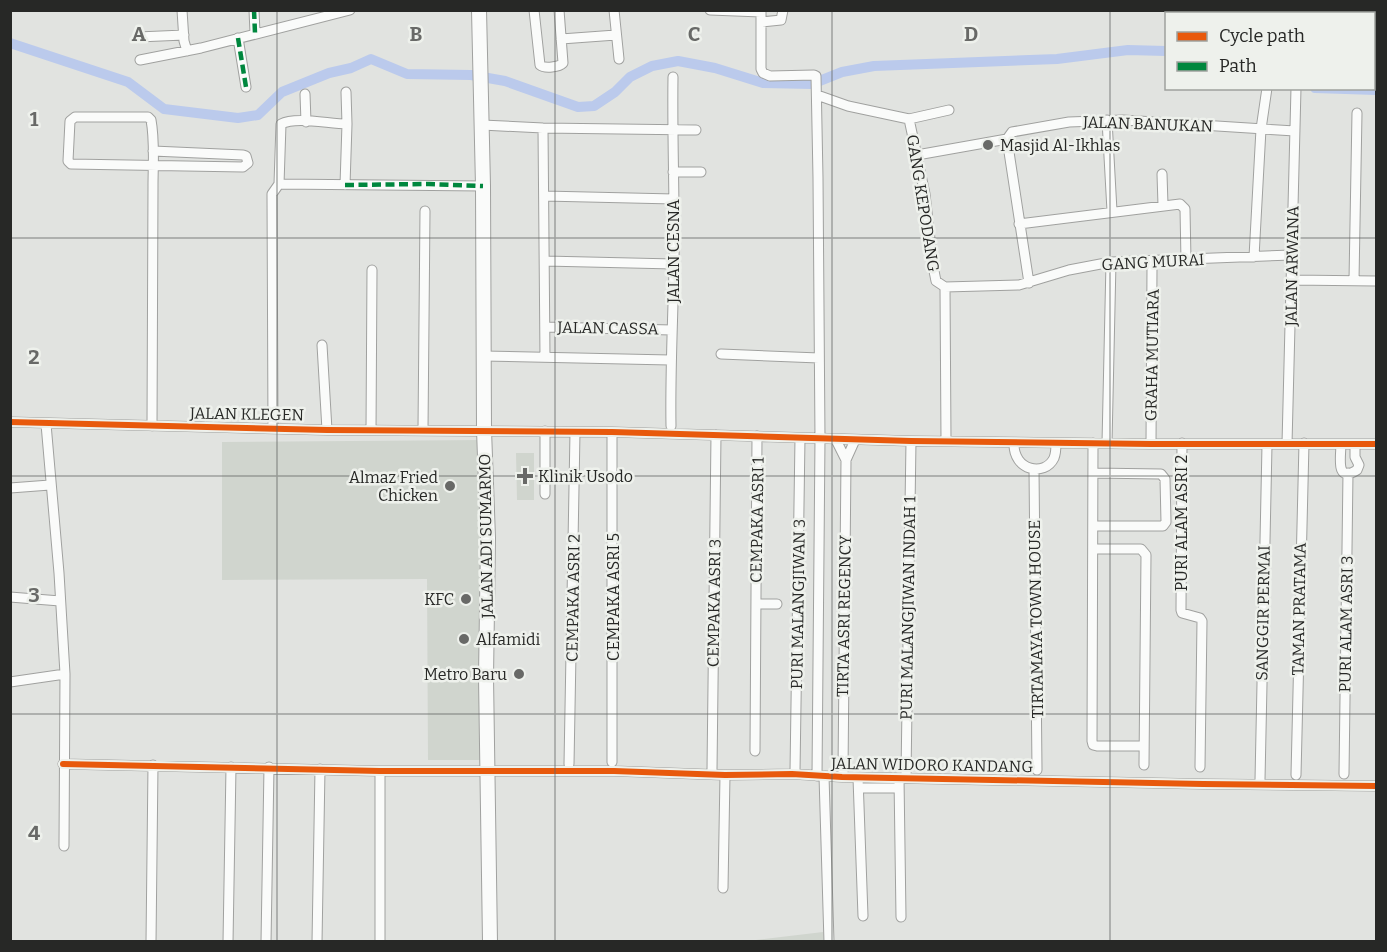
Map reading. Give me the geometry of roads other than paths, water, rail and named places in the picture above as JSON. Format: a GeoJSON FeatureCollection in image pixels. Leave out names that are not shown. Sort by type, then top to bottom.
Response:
{"type":"FeatureCollection","features":[{"type":"Feature","properties":{"kind":"main road","name":"JALAN ADI SUMARMO"},"geometry":{"type":"LineString","coordinates":[[479,10],[483,186],[484,430],[488,538],[490,942]]}},
{"type":"Feature","properties":{"kind":"street"},"geometry":{"type":"LineString","coordinates":[[182,10],[187,51]]}},
{"type":"Feature","properties":{"kind":"street"},"geometry":{"type":"LineString","coordinates":[[254,10],[255,33]]}},
{"type":"Feature","properties":{"kind":"street"},"geometry":{"type":"LineString","coordinates":[[140,60],[187,51],[350,10]]}},
{"type":"Feature","properties":{"kind":"street"},"geometry":{"type":"LineString","coordinates":[[534,10],[541,66],[562,64],[559,10]]}},
{"type":"Feature","properties":{"kind":"street"},"geometry":{"type":"LineString","coordinates":[[614,10],[619,59]]}},
{"type":"Feature","properties":{"kind":"street"},"geometry":{"type":"LineString","coordinates":[[710,10],[761,15],[781,20],[783,10]]}},
{"type":"Feature","properties":{"kind":"street"},"geometry":{"type":"LineString","coordinates":[[761,15],[761,69],[763,73],[770,76],[816,76],[821,776],[829,942]]}},
{"type":"Feature","properties":{"kind":"street"},"geometry":{"type":"LineString","coordinates":[[138,37],[184,35]]}},
{"type":"Feature","properties":{"kind":"street"},"geometry":{"type":"LineString","coordinates":[[561,39],[616,35]]}},
{"type":"Feature","properties":{"kind":"street"},"geometry":{"type":"LineString","coordinates":[[238,38],[246,87]]}},
{"type":"Feature","properties":{"kind":"street","name":"JALAN CESNA"},"geometry":{"type":"LineString","coordinates":[[671,426],[670,360],[674,264],[673,77]]}},
{"type":"Feature","properties":{"kind":"street"},"geometry":{"type":"LineString","coordinates":[[1254,258],[1261,129],[1267,90]]}},
{"type":"Feature","properties":{"kind":"street","name":"JALAN ARWANA"},"geometry":{"type":"LineString","coordinates":[[1287,444],[1296,91]]}},
{"type":"Feature","properties":{"kind":"street"},"geometry":{"type":"LineString","coordinates":[[345,185],[346,92]]}},
{"type":"Feature","properties":{"kind":"street"},"geometry":{"type":"LineString","coordinates":[[817,93],[848,106],[909,119]]}},
{"type":"Feature","properties":{"kind":"street"},"geometry":{"type":"LineString","coordinates":[[305,94],[306,122]]}},
{"type":"Feature","properties":{"kind":"street","name":"GANG KEPODANG"},"geometry":{"type":"LineString","coordinates":[[945,287],[936,281],[925,194],[909,119],[949,110]]}},
{"type":"Feature","properties":{"kind":"street"},"geometry":{"type":"LineString","coordinates":[[1353,280],[1357,113]]}},
{"type":"Feature","properties":{"kind":"street"},"geometry":{"type":"LineString","coordinates":[[152,426],[153,165],[153,151],[152,123],[148,117],[75,117],[70,121],[69,163],[153,165],[243,167],[248,163],[246,156],[243,155],[153,151]]}},
{"type":"Feature","properties":{"kind":"street"},"geometry":{"type":"LineString","coordinates":[[1107,120],[1112,211]]}},
{"type":"Feature","properties":{"kind":"street","name":"JALAN BANUKAN"},"geometry":{"type":"LineString","coordinates":[[916,155],[1007,139],[1012,132],[1068,122],[1107,120],[1295,131]]}},
{"type":"Feature","properties":{"kind":"street"},"geometry":{"type":"LineString","coordinates":[[273,427],[272,194],[279,184],[281,124],[306,122],[347,124]]}},
{"type":"Feature","properties":{"kind":"street"},"geometry":{"type":"LineString","coordinates":[[482,125],[696,130]]}},
{"type":"Feature","properties":{"kind":"street"},"geometry":{"type":"LineString","coordinates":[[543,128],[545,357]]}},
{"type":"Feature","properties":{"kind":"street"},"geometry":{"type":"LineString","coordinates":[[1007,139],[1029,283]]}},
{"type":"Feature","properties":{"kind":"street"},"geometry":{"type":"LineString","coordinates":[[673,172],[701,172]]}},
{"type":"Feature","properties":{"kind":"street"},"geometry":{"type":"LineString","coordinates":[[1162,174],[1163,205]]}},
{"type":"Feature","properties":{"kind":"street"},"geometry":{"type":"LineString","coordinates":[[279,184],[483,186]]}},
{"type":"Feature","properties":{"kind":"street"},"geometry":{"type":"LineString","coordinates":[[544,196],[674,199]]}},
{"type":"Feature","properties":{"kind":"street"},"geometry":{"type":"LineString","coordinates":[[1019,224],[1180,204],[1185,209],[1186,260]]}},
{"type":"Feature","properties":{"kind":"street"},"geometry":{"type":"LineString","coordinates":[[423,429],[425,212]]}},
{"type":"Feature","properties":{"kind":"street","name":"GANG MURAI"},"geometry":{"type":"LineString","coordinates":[[945,287],[1000,287],[1029,283],[1069,270],[1110,262],[1292,255]]}},
{"type":"Feature","properties":{"kind":"street"},"geometry":{"type":"LineString","coordinates":[[545,261],[674,264]]}},
{"type":"Feature","properties":{"kind":"street"},"geometry":{"type":"LineString","coordinates":[[1107,443],[1110,262]]}},
{"type":"Feature","properties":{"kind":"street","name":"GRAHA MUTIARA"},"geometry":{"type":"LineString","coordinates":[[1151,444],[1152,267]]}},
{"type":"Feature","properties":{"kind":"street"},"geometry":{"type":"LineString","coordinates":[[371,430],[372,270]]}},
{"type":"Feature","properties":{"kind":"street"},"geometry":{"type":"LineString","coordinates":[[1292,280],[1377,281]]}},
{"type":"Feature","properties":{"kind":"street"},"geometry":{"type":"LineString","coordinates":[[945,287],[946,440]]}},
{"type":"Feature","properties":{"kind":"street","name":"JALAN CASSA"},"geometry":{"type":"LineString","coordinates":[[545,327],[672,330]]}},
{"type":"Feature","properties":{"kind":"street"},"geometry":{"type":"LineString","coordinates":[[322,345],[327,430]]}},
{"type":"Feature","properties":{"kind":"street"},"geometry":{"type":"LineString","coordinates":[[721,354],[819,358]]}},
{"type":"Feature","properties":{"kind":"street"},"geometry":{"type":"LineString","coordinates":[[483,356],[670,360]]}},
{"type":"Feature","properties":{"kind":"street","name":"JALAN KLEGEN"},"geometry":{"type":"LineString","coordinates":[[10,422],[327,430],[612,432],[837,440],[946,440],[1014,443],[1377,444]]}},
{"type":"Feature","properties":{"kind":"street"},"geometry":{"type":"LineString","coordinates":[[46,424],[65,674],[64,846]]}},
{"type":"Feature","properties":{"kind":"street"},"geometry":{"type":"LineString","coordinates":[[545,431],[545,494]]}},
{"type":"Feature","properties":{"kind":"street","name":"CEMPAKA ASRI 2"},"geometry":{"type":"LineString","coordinates":[[569,764],[575,432]]}},
{"type":"Feature","properties":{"kind":"street","name":"CEMPAKA ASRI 5"},"geometry":{"type":"LineString","coordinates":[[612,432],[612,762]]}},
{"type":"Feature","properties":{"kind":"street","name":"CEMPAKA ASRI 3"},"geometry":{"type":"LineString","coordinates":[[712,770],[716,435]]}},
{"type":"Feature","properties":{"kind":"street","name":"CEMPAKA ASRI 1"},"geometry":{"type":"LineString","coordinates":[[755,751],[757,436]]}},
{"type":"Feature","properties":{"kind":"street","name":"PURI MALANGJIWAN 3"},"geometry":{"type":"LineString","coordinates":[[795,771],[800,438]]}},
{"type":"Feature","properties":{"kind":"street","name":"TIRTA ASRI REGENCY"},"geometry":{"type":"LineString","coordinates":[[837,440],[846,460]]}},
{"type":"Feature","properties":{"kind":"street","name":"TIRTA ASRI REGENCY"},"geometry":{"type":"LineString","coordinates":[[843,772],[846,460],[855,440]]}},
{"type":"Feature","properties":{"kind":"street","name":"PURI MALANGJIWAN INDAH 1"},"geometry":{"type":"LineString","coordinates":[[901,917],[901,781],[911,441]]}},
{"type":"Feature","properties":{"kind":"street"},"geometry":{"type":"LineString","coordinates":[[1014,443],[1016,458],[1025,466],[1034,469],[1050,463],[1054,458],[1056,443]]}},
{"type":"Feature","properties":{"kind":"street","name":"PURI ALAM ASRI 2"},"geometry":{"type":"LineString","coordinates":[[1182,443],[1181,610],[1182,613],[1200,618],[1202,621],[1200,767]]}},
{"type":"Feature","properties":{"kind":"street","name":"TAMAN PRATAMA"},"geometry":{"type":"LineString","coordinates":[[1296,775],[1304,443]]}},
{"type":"Feature","properties":{"kind":"street"},"geometry":{"type":"LineString","coordinates":[[1094,444],[1092,741],[1093,745],[1097,746],[1143,746]]}},
{"type":"Feature","properties":{"kind":"street","name":"PURI ALAM ASRI 3"},"geometry":{"type":"LineString","coordinates":[[1341,444],[1339,464],[1341,470],[1348,473],[1358,470],[1355,444]]}},
{"type":"Feature","properties":{"kind":"street","name":"SANGGIR PERMAI"},"geometry":{"type":"LineString","coordinates":[[1260,780],[1267,445]]}},
{"type":"Feature","properties":{"kind":"street","name":"TIRTAMAYA TOWN HOUSE"},"geometry":{"type":"LineString","coordinates":[[1034,469],[1037,770]]}},
{"type":"Feature","properties":{"kind":"street"},"geometry":{"type":"LineString","coordinates":[[1093,473],[1161,474],[1165,479],[1166,522],[1163,526],[1093,526]]}},
{"type":"Feature","properties":{"kind":"street","name":"PURI ALAM ASRI 3"},"geometry":{"type":"LineString","coordinates":[[1344,774],[1348,473]]}},
{"type":"Feature","properties":{"kind":"street"},"geometry":{"type":"LineString","coordinates":[[10,488],[50,485]]}},
{"type":"Feature","properties":{"kind":"street"},"geometry":{"type":"LineString","coordinates":[[1093,549],[1141,549],[1146,555],[1144,765]]}},
{"type":"Feature","properties":{"kind":"street"},"geometry":{"type":"LineString","coordinates":[[10,597],[60,601]]}},
{"type":"Feature","properties":{"kind":"street","name":"CEMPAKA ASRI 1"},"geometry":{"type":"LineString","coordinates":[[756,604],[777,604]]}},
{"type":"Feature","properties":{"kind":"street"},"geometry":{"type":"LineString","coordinates":[[10,682],[65,674]]}},
{"type":"Feature","properties":{"kind":"street","name":"JALAN WIDORO KANDANG"},"geometry":{"type":"LineString","coordinates":[[63,764],[380,771],[614,771],[821,776],[858,783],[901,781],[1377,786]]}},
{"type":"Feature","properties":{"kind":"street"},"geometry":{"type":"LineString","coordinates":[[151,942],[153,765]]}},
{"type":"Feature","properties":{"kind":"street"},"geometry":{"type":"LineString","coordinates":[[228,942],[231,767]]}},
{"type":"Feature","properties":{"kind":"street"},"geometry":{"type":"LineString","coordinates":[[266,942],[269,767]]}},
{"type":"Feature","properties":{"kind":"street"},"geometry":{"type":"LineString","coordinates":[[317,942],[320,769]]}},
{"type":"Feature","properties":{"kind":"street"},"geometry":{"type":"LineString","coordinates":[[380,771],[380,942]]}},
{"type":"Feature","properties":{"kind":"street"},"geometry":{"type":"LineString","coordinates":[[723,888],[725,775]]}},
{"type":"Feature","properties":{"kind":"street"},"geometry":{"type":"LineString","coordinates":[[858,783],[863,916]]}},
{"type":"Feature","properties":{"kind":"waterway"},"geometry":{"type":"LineString","coordinates":[[10,43],[128,82],[164,109],[238,118],[258,115],[282,92],[371,59],[407,74],[471,75],[505,81],[578,107],[594,106],[615,92],[630,77],[652,66],[678,61],[715,68],[763,83],[812,84],[842,72],[874,66],[1057,59],[1128,50],[1165,51]]}},
{"type":"Feature","properties":{"kind":"place","name":"Masjid Al-Ikhlas"},"geometry":{"type":"Point","coordinates":[988,145]}},
{"type":"Feature","properties":{"kind":"place","name":"Klinik Usodo"},"geometry":{"type":"Point","coordinates":[525,476]}},
{"type":"Feature","properties":{"kind":"place","name":"Almaz Fried Chicken"},"geometry":{"type":"Point","coordinates":[450,486]}},
{"type":"Feature","properties":{"kind":"place","name":"KFC"},"geometry":{"type":"Point","coordinates":[466,599]}},
{"type":"Feature","properties":{"kind":"place","name":"Alfamidi"},"geometry":{"type":"Point","coordinates":[464,639]}},
{"type":"Feature","properties":{"kind":"place","name":"Metro Baru"},"geometry":{"type":"Point","coordinates":[519,674]}}]}
